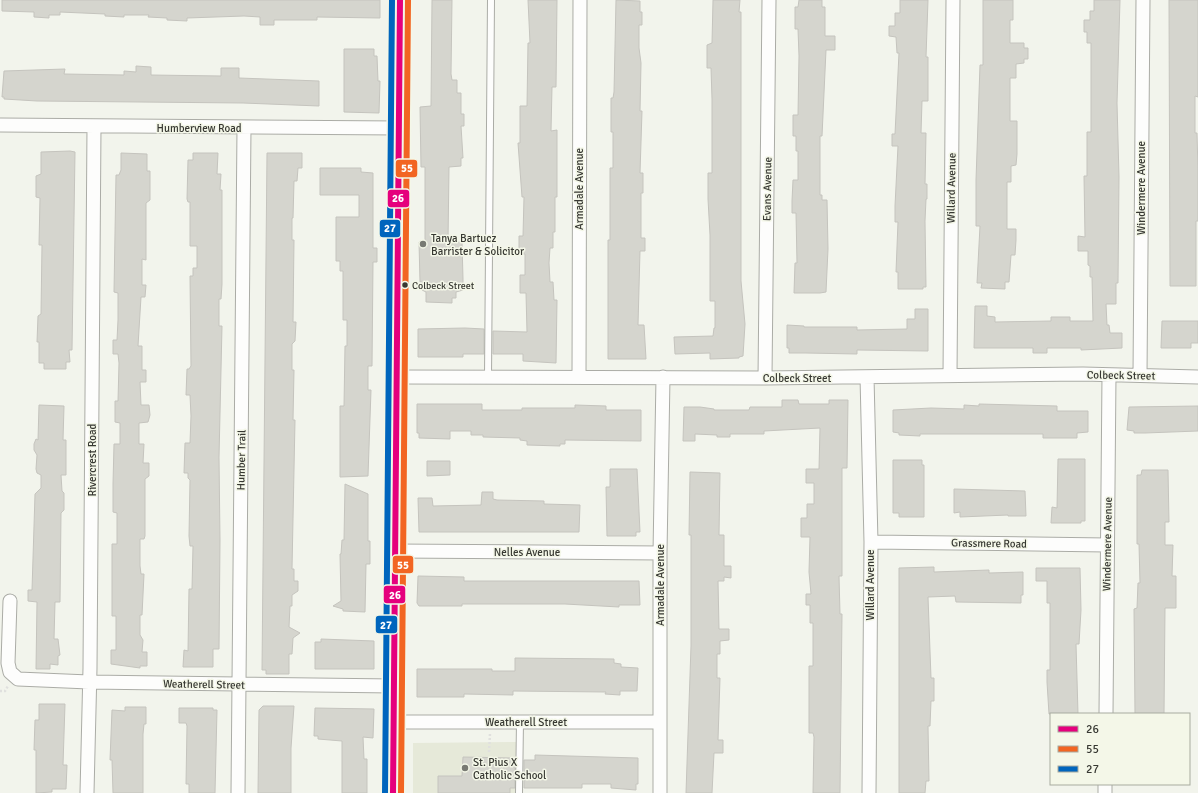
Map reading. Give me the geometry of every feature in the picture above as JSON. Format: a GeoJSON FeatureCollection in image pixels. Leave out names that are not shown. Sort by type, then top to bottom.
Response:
{"type":"FeatureCollection","features":[{"type":"Feature","properties":{"kind":"main road"},"geometry":{"type":"LineString","coordinates":[[393,793],[400,0]]}},
{"type":"Feature","properties":{"kind":"street","name":"Armadale Avenue"},"geometry":{"type":"LineString","coordinates":[[579,377],[580,0]]}},
{"type":"Feature","properties":{"kind":"street","name":"Evans Avenue"},"geometry":{"type":"LineString","coordinates":[[765,378],[769,0]]}},
{"type":"Feature","properties":{"kind":"street","name":"Willard Avenue"},"geometry":{"type":"LineString","coordinates":[[950,375],[953,0]]}},
{"type":"Feature","properties":{"kind":"street","name":"Windermere Avenue"},"geometry":{"type":"LineString","coordinates":[[1140,375],[1143,0]]}},
{"type":"Feature","properties":{"kind":"street","name":"Humberview Road"},"geometry":{"type":"LineString","coordinates":[[0,125],[94,127],[399,128]]}},
{"type":"Feature","properties":{"kind":"street","name":"Rivercrest Road"},"geometry":{"type":"LineString","coordinates":[[87,793],[90,668],[94,127]]}},
{"type":"Feature","properties":{"kind":"street","name":"Humber Trail"},"geometry":{"type":"LineString","coordinates":[[238,793],[244,128]]}},
{"type":"Feature","properties":{"kind":"street","name":"Colbeck Street"},"geometry":{"type":"LineString","coordinates":[[396,377],[765,378],[950,375],[1198,376]]}},
{"type":"Feature","properties":{"kind":"street","name":"Windermere Avenue"},"geometry":{"type":"LineString","coordinates":[[1106,713],[1109,375]]}},
{"type":"Feature","properties":{"kind":"street","name":"Armadale Avenue"},"geometry":{"type":"LineString","coordinates":[[660,793],[660,553],[663,377]]}},
{"type":"Feature","properties":{"kind":"street","name":"Willard Avenue"},"geometry":{"type":"LineString","coordinates":[[867,377],[871,542],[869,793]]}},
{"type":"Feature","properties":{"kind":"street","name":"Grassmere Road"},"geometry":{"type":"LineString","coordinates":[[871,542],[1107,545]]}},
{"type":"Feature","properties":{"kind":"street","name":"Nelles Avenue"},"geometry":{"type":"LineString","coordinates":[[394,551],[660,553]]}},
{"type":"Feature","properties":{"kind":"street","name":"Weatherell Street"},"geometry":{"type":"LineString","coordinates":[[10,601],[8,663],[10,672],[14,678],[26,681],[394,686]]}},
{"type":"Feature","properties":{"kind":"street","name":"Weatherell Street"},"geometry":{"type":"LineString","coordinates":[[393,722],[659,722]]}},
{"type":"Feature","properties":{"kind":"lane"},"geometry":{"type":"LineString","coordinates":[[488,377],[491,0]]}},
{"type":"Feature","properties":{"kind":"lane"},"geometry":{"type":"LineString","coordinates":[[519,793],[520,722]]}},
{"type":"Feature","properties":{"kind":"path"},"geometry":{"type":"LineString","coordinates":[[0,691],[5,691]]}},
{"type":"Feature","properties":{"kind":"path"},"geometry":{"type":"LineString","coordinates":[[489,752],[490,732]]}},
{"type":"Feature","properties":{"kind":"shaded area","name":"St. Pius X Catholic School"},"geometry":{"type":"Polygon","coordinates":[[[518,742],[516,793],[413,793],[413,743],[518,742]]]}},
{"type":"Feature","properties":{"kind":"building"},"geometry":{"type":"Polygon","coordinates":[[[2,0],[380,0],[380,18],[317,17],[317,20],[274,20],[274,25],[260,25],[260,17],[244,16],[187,18],[187,21],[148,17],[149,15],[124,15],[124,17],[105,16],[105,14],[60,12],[60,15],[49,15],[49,18],[34,17],[34,12],[2,11],[2,0]]]}},
{"type":"Feature","properties":{"kind":"building"},"geometry":{"type":"Polygon","coordinates":[[[432,0],[452,0],[451,74],[452,80],[457,80],[457,93],[461,93],[461,114],[464,114],[464,126],[461,126],[463,158],[461,158],[461,166],[449,167],[448,242],[462,242],[463,279],[463,290],[456,292],[456,298],[452,298],[452,303],[426,302],[426,292],[422,290],[423,282],[420,282],[419,242],[425,242],[425,167],[421,167],[420,107],[431,106],[432,0]]]}},
{"type":"Feature","properties":{"kind":"building"},"geometry":{"type":"Polygon","coordinates":[[[528,0],[557,0],[556,87],[552,87],[551,131],[557,130],[557,197],[555,197],[555,232],[553,232],[553,248],[550,248],[549,263],[550,282],[553,282],[554,300],[557,300],[556,363],[523,361],[523,354],[493,354],[493,331],[527,332],[526,293],[520,293],[520,275],[525,275],[525,254],[519,254],[519,236],[523,236],[524,197],[522,197],[518,143],[520,143],[520,106],[527,106],[528,43],[530,43],[528,0]]]}},
{"type":"Feature","properties":{"kind":"building"},"geometry":{"type":"Polygon","coordinates":[[[616,0],[640,1],[640,12],[642,12],[642,25],[639,25],[639,48],[641,63],[640,111],[642,111],[640,173],[643,173],[643,193],[641,193],[641,238],[645,238],[645,251],[640,251],[638,325],[644,325],[646,359],[608,359],[608,240],[610,240],[610,168],[613,168],[611,98],[613,98],[614,92],[616,0]]]}},
{"type":"Feature","properties":{"kind":"building"},"geometry":{"type":"Polygon","coordinates":[[[713,0],[740,0],[741,281],[745,324],[743,356],[739,358],[710,359],[710,353],[675,354],[674,337],[713,336],[715,328],[715,301],[710,301],[708,173],[712,173],[712,99],[711,68],[707,68],[707,45],[712,43],[713,0]]]}},
{"type":"Feature","properties":{"kind":"building"},"geometry":{"type":"Polygon","coordinates":[[[799,0],[822,0],[822,7],[825,7],[825,36],[835,36],[835,50],[826,50],[822,136],[820,136],[820,195],[822,195],[822,200],[827,200],[828,249],[826,292],[820,293],[794,293],[795,263],[797,263],[796,213],[792,213],[792,201],[793,180],[798,180],[798,151],[796,151],[796,136],[793,136],[793,115],[798,115],[799,56],[798,29],[795,29],[795,7],[798,7],[799,0]]]}},
{"type":"Feature","properties":{"kind":"building"},"geometry":{"type":"Polygon","coordinates":[[[900,0],[928,0],[926,57],[928,57],[928,101],[922,101],[921,133],[926,133],[925,184],[927,184],[925,221],[926,287],[923,287],[923,289],[898,289],[898,272],[896,272],[898,222],[895,222],[895,206],[898,146],[892,146],[892,134],[895,134],[899,53],[897,53],[896,37],[889,36],[889,26],[895,26],[895,13],[900,13],[900,0]]]}},
{"type":"Feature","properties":{"kind":"building"},"geometry":{"type":"Polygon","coordinates":[[[983,0],[1013,0],[1013,20],[1010,20],[1010,43],[1024,43],[1024,48],[1028,48],[1028,59],[1024,59],[1024,63],[1016,64],[1016,78],[1010,78],[1010,121],[1017,121],[1017,154],[1016,165],[1011,166],[1011,182],[1007,182],[1007,229],[1016,229],[1016,240],[1015,255],[1011,255],[1009,282],[1005,282],[1005,289],[981,288],[982,283],[977,283],[980,226],[976,226],[976,180],[980,65],[983,65],[983,0]]]}},
{"type":"Feature","properties":{"kind":"building"},"geometry":{"type":"Polygon","coordinates":[[[1094,0],[1120,0],[1117,103],[1119,177],[1118,283],[1116,283],[1116,304],[1106,304],[1107,325],[1109,325],[1110,333],[1122,333],[1122,348],[1081,350],[1081,348],[1047,348],[1047,353],[1033,353],[1033,348],[974,348],[975,306],[987,306],[987,316],[995,317],[995,322],[1051,321],[1051,317],[1070,317],[1070,321],[1093,321],[1092,277],[1090,277],[1090,266],[1088,265],[1088,251],[1078,251],[1078,236],[1085,237],[1084,176],[1087,176],[1087,132],[1091,132],[1091,43],[1087,43],[1087,32],[1084,32],[1084,20],[1090,20],[1090,11],[1094,11],[1094,0]]]}},
{"type":"Feature","properties":{"kind":"building"},"geometry":{"type":"Polygon","coordinates":[[[1169,0],[1198,0],[1198,97],[1195,96],[1195,133],[1197,133],[1198,171],[1196,286],[1170,286],[1169,0]]]}},
{"type":"Feature","properties":{"kind":"building"},"geometry":{"type":"Polygon","coordinates":[[[344,49],[374,49],[374,56],[377,56],[378,81],[380,81],[379,113],[344,112],[344,49]]]}},
{"type":"Feature","properties":{"kind":"building"},"geometry":{"type":"Polygon","coordinates":[[[136,66],[151,67],[151,75],[221,76],[221,68],[239,68],[239,78],[319,81],[319,106],[243,103],[37,101],[4,99],[4,97],[2,97],[4,71],[65,69],[64,74],[124,75],[124,71],[136,72],[136,66]]]}},
{"type":"Feature","properties":{"kind":"building"},"geometry":{"type":"Polygon","coordinates":[[[41,152],[75,152],[72,350],[69,350],[70,362],[66,362],[66,369],[44,369],[44,363],[39,363],[39,342],[37,342],[38,316],[41,314],[42,245],[39,245],[40,198],[36,197],[36,176],[41,174],[41,152]]]}},
{"type":"Feature","properties":{"kind":"building"},"geometry":{"type":"Polygon","coordinates":[[[121,153],[147,154],[147,171],[150,171],[150,200],[146,203],[146,260],[142,259],[142,285],[146,285],[145,297],[141,297],[138,346],[142,346],[142,370],[146,370],[146,382],[140,382],[141,405],[149,405],[150,415],[148,422],[139,423],[139,444],[144,444],[143,463],[149,463],[149,476],[145,479],[145,536],[144,539],[140,539],[140,566],[141,574],[144,574],[142,615],[140,615],[140,635],[143,640],[142,652],[147,652],[147,666],[140,666],[140,668],[111,664],[111,650],[116,650],[116,616],[112,616],[112,544],[117,544],[117,513],[113,512],[113,484],[114,444],[120,444],[120,423],[115,422],[115,401],[118,401],[119,363],[118,354],[113,354],[113,340],[117,340],[118,320],[118,293],[114,292],[116,175],[119,175],[121,170],[121,153]]]}},
{"type":"Feature","properties":{"kind":"building"},"geometry":{"type":"Polygon","coordinates":[[[193,153],[218,153],[217,174],[221,174],[220,190],[222,190],[222,284],[221,299],[219,299],[219,326],[222,326],[219,457],[219,649],[213,649],[213,667],[183,667],[184,650],[188,651],[189,589],[192,589],[193,546],[190,546],[189,536],[190,480],[188,478],[188,473],[184,473],[185,443],[190,443],[191,416],[190,395],[186,395],[187,369],[191,366],[190,276],[193,276],[193,268],[197,268],[197,246],[190,246],[190,202],[188,202],[187,199],[188,160],[193,160],[193,153]]]}},
{"type":"Feature","properties":{"kind":"building"},"geometry":{"type":"Polygon","coordinates":[[[267,153],[302,153],[302,168],[298,168],[297,181],[294,181],[292,218],[292,240],[294,240],[293,322],[296,322],[295,341],[292,344],[292,370],[294,370],[293,420],[295,420],[292,569],[294,569],[294,581],[298,581],[298,591],[292,595],[289,627],[300,633],[293,638],[292,654],[289,654],[289,674],[266,674],[266,670],[262,670],[267,153]]]}},
{"type":"Feature","properties":{"kind":"building"},"geometry":{"type":"Polygon","coordinates":[[[320,168],[361,168],[361,172],[373,173],[373,248],[377,248],[377,262],[373,262],[372,366],[368,366],[368,390],[371,390],[368,476],[340,477],[340,406],[344,406],[347,320],[343,320],[343,271],[340,271],[340,261],[336,261],[336,217],[359,217],[359,195],[320,195],[320,168]]]}},
{"type":"Feature","properties":{"kind":"building"},"geometry":{"type":"Polygon","coordinates":[[[915,309],[928,309],[928,351],[857,350],[857,354],[789,353],[789,348],[787,348],[787,325],[804,327],[857,327],[857,330],[907,329],[907,319],[915,319],[915,309]]]}},
{"type":"Feature","properties":{"kind":"building"},"geometry":{"type":"Polygon","coordinates":[[[1162,321],[1198,321],[1198,343],[1191,343],[1191,348],[1161,348],[1162,321]]]}},
{"type":"Feature","properties":{"kind":"building"},"geometry":{"type":"Polygon","coordinates":[[[418,329],[484,329],[484,354],[463,354],[463,357],[418,357],[418,329]]]}},
{"type":"Feature","properties":{"kind":"building"},"geometry":{"type":"Polygon","coordinates":[[[782,400],[798,400],[799,404],[829,404],[829,400],[848,400],[847,468],[842,468],[842,576],[839,576],[840,614],[842,614],[840,793],[813,793],[814,737],[813,733],[809,733],[809,666],[813,666],[813,623],[810,623],[810,605],[806,605],[806,594],[811,594],[809,572],[810,537],[801,537],[801,518],[807,518],[807,504],[814,504],[814,483],[806,483],[806,469],[819,469],[820,428],[764,431],[764,434],[730,434],[730,437],[695,434],[695,441],[683,441],[684,407],[700,407],[714,410],[749,410],[750,407],[782,407],[782,400]]]}},
{"type":"Feature","properties":{"kind":"building"},"geometry":{"type":"Polygon","coordinates":[[[417,404],[482,404],[482,410],[575,408],[575,405],[606,406],[606,410],[641,410],[641,441],[565,440],[565,444],[560,444],[560,446],[527,445],[527,441],[520,440],[520,438],[483,437],[483,435],[471,435],[471,431],[450,431],[450,439],[419,438],[419,433],[417,433],[417,404]]]}},
{"type":"Feature","properties":{"kind":"building"},"geometry":{"type":"Polygon","coordinates":[[[979,404],[1057,406],[1057,411],[1088,411],[1088,432],[1077,433],[1077,438],[1043,438],[1043,434],[920,434],[920,436],[899,435],[899,433],[893,432],[893,410],[931,408],[964,409],[964,405],[979,406],[979,404]]]}},
{"type":"Feature","properties":{"kind":"building"},"geometry":{"type":"Polygon","coordinates":[[[39,405],[64,406],[63,440],[66,440],[66,475],[61,475],[62,491],[64,493],[64,510],[61,513],[60,602],[55,602],[54,639],[58,639],[60,655],[58,656],[58,665],[50,664],[50,669],[36,669],[37,602],[28,601],[28,590],[32,590],[35,494],[41,488],[41,475],[37,473],[37,455],[34,450],[36,439],[38,440],[39,405]]]}},
{"type":"Feature","properties":{"kind":"building"},"geometry":{"type":"Polygon","coordinates":[[[1198,406],[1198,431],[1134,433],[1134,431],[1127,430],[1129,407],[1198,406]]]}},
{"type":"Feature","properties":{"kind":"building"},"geometry":{"type":"Polygon","coordinates":[[[1058,459],[1085,459],[1085,521],[1081,521],[1081,523],[1051,523],[1052,507],[1057,508],[1058,459]]]}},
{"type":"Feature","properties":{"kind":"building"},"geometry":{"type":"Polygon","coordinates":[[[893,460],[922,460],[922,465],[924,465],[924,517],[899,517],[899,513],[893,513],[893,460]]]}},
{"type":"Feature","properties":{"kind":"building"},"geometry":{"type":"Polygon","coordinates":[[[427,461],[450,461],[450,475],[427,476],[427,461]]]}},
{"type":"Feature","properties":{"kind":"building"},"geometry":{"type":"Polygon","coordinates":[[[610,469],[637,469],[640,532],[636,532],[636,536],[607,536],[606,487],[610,487],[610,469]]]}},
{"type":"Feature","properties":{"kind":"building"},"geometry":{"type":"Polygon","coordinates":[[[1142,470],[1168,470],[1169,522],[1165,522],[1165,545],[1173,545],[1172,576],[1176,576],[1176,608],[1165,608],[1164,713],[1135,713],[1134,609],[1137,608],[1138,583],[1140,583],[1139,544],[1137,544],[1137,475],[1141,475],[1142,470]]]}},
{"type":"Feature","properties":{"kind":"building"},"geometry":{"type":"Polygon","coordinates":[[[690,472],[720,473],[719,535],[724,535],[724,566],[731,566],[731,578],[724,577],[724,581],[718,581],[719,629],[729,629],[729,640],[720,641],[720,654],[717,654],[717,678],[720,678],[718,740],[723,740],[723,753],[714,753],[712,793],[686,793],[691,646],[691,535],[689,535],[690,472]]]}},
{"type":"Feature","properties":{"kind":"building"},"geometry":{"type":"Polygon","coordinates":[[[345,484],[368,494],[368,541],[370,541],[370,564],[366,564],[365,612],[343,611],[343,609],[333,606],[341,601],[340,554],[342,540],[344,540],[345,484]]]}},
{"type":"Feature","properties":{"kind":"building"},"geometry":{"type":"Polygon","coordinates":[[[954,489],[1025,491],[1026,516],[1008,515],[960,517],[960,512],[954,513],[954,489]]]}},
{"type":"Feature","properties":{"kind":"building"},"geometry":{"type":"Polygon","coordinates":[[[482,492],[493,492],[493,499],[497,500],[544,501],[544,504],[580,505],[579,532],[419,532],[418,498],[432,498],[433,506],[481,505],[482,492]]]}},
{"type":"Feature","properties":{"kind":"building"},"geometry":{"type":"Polygon","coordinates":[[[934,567],[934,572],[989,570],[989,573],[1023,572],[1023,595],[1021,595],[1021,603],[956,602],[955,596],[928,597],[931,678],[934,678],[934,701],[931,701],[930,726],[928,726],[929,781],[926,781],[925,793],[899,793],[899,568],[934,567]]]}},
{"type":"Feature","properties":{"kind":"building"},"geometry":{"type":"Polygon","coordinates":[[[1036,568],[1080,568],[1081,610],[1079,644],[1076,644],[1078,713],[1049,714],[1047,670],[1050,670],[1050,603],[1047,603],[1047,581],[1036,581],[1036,568]]]}},
{"type":"Feature","properties":{"kind":"building"},"geometry":{"type":"Polygon","coordinates":[[[418,576],[464,577],[464,581],[639,581],[640,605],[619,605],[619,607],[565,604],[462,604],[462,606],[419,606],[417,603],[418,576]]]}},
{"type":"Feature","properties":{"kind":"building"},"geometry":{"type":"Polygon","coordinates":[[[321,639],[374,641],[374,669],[315,669],[315,642],[321,642],[321,639]]]}},
{"type":"Feature","properties":{"kind":"building"},"geometry":{"type":"Polygon","coordinates":[[[515,658],[614,659],[614,663],[621,664],[621,667],[638,668],[637,691],[620,691],[620,695],[605,694],[606,692],[513,691],[513,695],[464,694],[464,697],[417,697],[417,669],[492,669],[492,671],[515,671],[515,658]]]}},
{"type":"Feature","properties":{"kind":"building"},"geometry":{"type":"Polygon","coordinates":[[[39,704],[65,704],[63,765],[67,765],[66,789],[52,789],[52,792],[36,793],[36,750],[34,750],[35,720],[39,720],[39,704]]]}},
{"type":"Feature","properties":{"kind":"building"},"geometry":{"type":"Polygon","coordinates":[[[263,706],[294,706],[291,748],[291,793],[258,793],[259,710],[263,706]]]}},
{"type":"Feature","properties":{"kind":"building"},"geometry":{"type":"Polygon","coordinates":[[[125,707],[146,707],[146,724],[144,724],[143,734],[143,793],[113,793],[112,760],[110,760],[112,710],[125,711],[125,707]]]}},
{"type":"Feature","properties":{"kind":"building"},"geometry":{"type":"Polygon","coordinates":[[[179,708],[213,708],[213,710],[217,710],[215,793],[189,793],[189,784],[186,784],[187,726],[186,723],[179,723],[179,708]]]}},
{"type":"Feature","properties":{"kind":"building"},"geometry":{"type":"Polygon","coordinates":[[[315,708],[374,709],[373,738],[363,737],[364,759],[367,759],[367,793],[342,793],[342,741],[318,739],[318,736],[314,736],[315,708]]]}},
{"type":"Feature","properties":{"kind":"building"},"geometry":{"type":"Polygon","coordinates":[[[535,755],[638,758],[638,784],[636,784],[636,790],[611,788],[611,784],[582,784],[582,788],[524,788],[524,760],[535,760],[535,755]]]}},
{"type":"Feature","properties":{"kind":"building"},"geometry":{"type":"Polygon","coordinates":[[[463,757],[511,758],[511,760],[515,760],[515,788],[510,788],[510,793],[438,793],[438,776],[462,776],[463,757]]]}},
{"type":"Feature","properties":{"kind":"transit line","name":"27"},"geometry":{"type":"LineString","coordinates":[[385,793],[392,0]]}},
{"type":"Feature","properties":{"kind":"transit line","name":"26"},"geometry":{"type":"LineString","coordinates":[[393,793],[400,0]]}},
{"type":"Feature","properties":{"kind":"transit line","name":"55"},"geometry":{"type":"LineString","coordinates":[[401,793],[408,0]]}},
{"type":"Feature","properties":{"kind":"place","name":"Tanya Bartucz Barrister & Solicitor"},"geometry":{"type":"Point","coordinates":[423,244]}},
{"type":"Feature","properties":{"kind":"place","name":"Colbeck Street"},"geometry":{"type":"Point","coordinates":[405,285]}},
{"type":"Feature","properties":{"kind":"place","name":"St. Pius X Catholic School"},"geometry":{"type":"Point","coordinates":[465,768]}}]}
